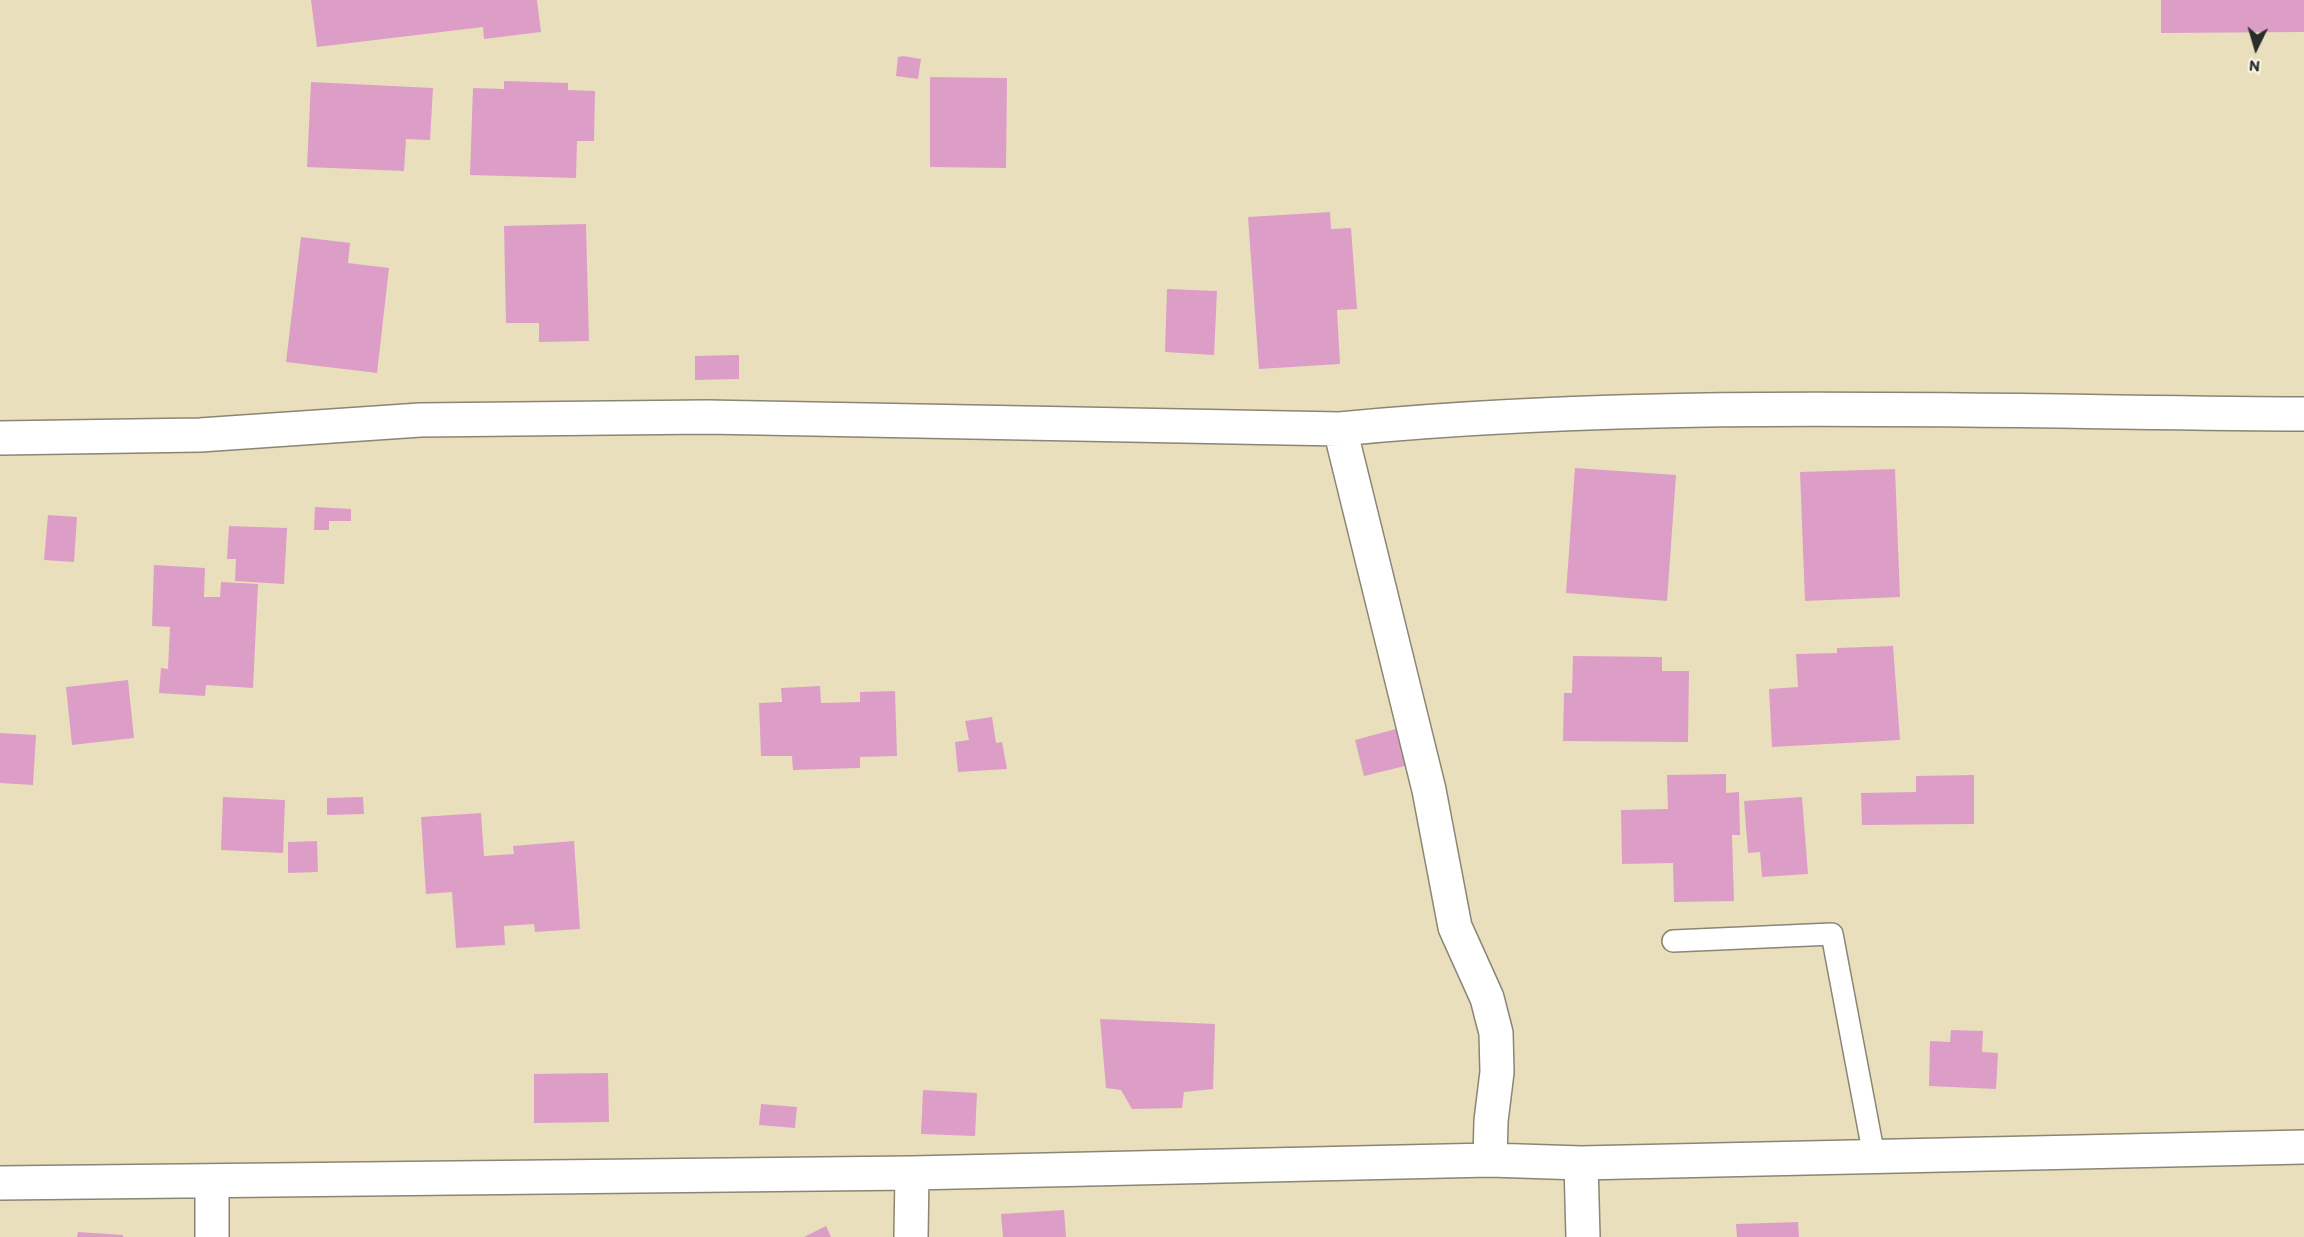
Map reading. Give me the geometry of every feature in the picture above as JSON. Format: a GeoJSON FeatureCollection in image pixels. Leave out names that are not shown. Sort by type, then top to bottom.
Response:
{"type":"FeatureCollection","features":[{"type":"Feature","properties":{"kind":"street"},"geometry":{"type":"LineString","coordinates":[[0,438],[200,435],[420,420],[707,417],[1340,429],[1437,420],[1653,410],[2304,414]]}},
{"type":"Feature","properties":{"kind":"street"},"geometry":{"type":"LineString","coordinates":[[1340,429],[1430,790],[1455,927],[1487,998],[1496,1033],[1497,1072],[1491,1121],[1490,1160]]}},
{"type":"Feature","properties":{"kind":"street"},"geometry":{"type":"LineString","coordinates":[[0,1183],[912,1173],[1490,1160],[1581,1163],[2304,1147]]}},
{"type":"Feature","properties":{"kind":"street"},"geometry":{"type":"LineString","coordinates":[[1581,1163],[1583,1237]]}},
{"type":"Feature","properties":{"kind":"street"},"geometry":{"type":"LineString","coordinates":[[911,1237],[912,1173]]}},
{"type":"Feature","properties":{"kind":"street"},"geometry":{"type":"LineString","coordinates":[[212,1182],[212,1237]]}},
{"type":"Feature","properties":{"kind":"lane"},"geometry":{"type":"LineString","coordinates":[[1673,941],[1832,934],[1874,1156]]}},
{"type":"Feature","properties":{"kind":"building"},"geometry":{"type":"Polygon","coordinates":[[[311,0],[537,0],[541,32],[484,39],[483,27],[317,47],[311,0]]]}},
{"type":"Feature","properties":{"kind":"building"},"geometry":{"type":"Polygon","coordinates":[[[2161,0],[2304,0],[2304,32],[2161,33],[2161,0]]]}},
{"type":"Feature","properties":{"kind":"building"},"geometry":{"type":"Polygon","coordinates":[[[898,57],[921,59],[918,79],[896,76],[898,57]]]}},
{"type":"Feature","properties":{"kind":"building"},"geometry":{"type":"Polygon","coordinates":[[[930,77],[1007,78],[1006,168],[930,167],[930,77]]]}},
{"type":"Feature","properties":{"kind":"building"},"geometry":{"type":"Polygon","coordinates":[[[504,81],[568,83],[568,90],[595,91],[594,141],[577,141],[576,178],[470,175],[473,88],[504,89],[504,81]]]}},
{"type":"Feature","properties":{"kind":"building"},"geometry":{"type":"Polygon","coordinates":[[[311,82],[433,88],[430,140],[406,139],[404,171],[307,167],[311,82]]]}},
{"type":"Feature","properties":{"kind":"building"},"geometry":{"type":"Polygon","coordinates":[[[1330,212],[1331,229],[1351,228],[1357,309],[1337,310],[1340,364],[1259,369],[1248,217],[1330,212]]]}},
{"type":"Feature","properties":{"kind":"building"},"geometry":{"type":"Polygon","coordinates":[[[586,224],[589,341],[539,342],[539,323],[506,323],[504,226],[586,224]]]}},
{"type":"Feature","properties":{"kind":"building"},"geometry":{"type":"Polygon","coordinates":[[[301,237],[350,243],[348,263],[389,268],[377,373],[286,362],[301,237]]]}},
{"type":"Feature","properties":{"kind":"building"},"geometry":{"type":"Polygon","coordinates":[[[1167,289],[1217,291],[1214,355],[1165,352],[1167,289]]]}},
{"type":"Feature","properties":{"kind":"building"},"geometry":{"type":"Polygon","coordinates":[[[739,355],[739,379],[695,380],[695,356],[739,355]]]}},
{"type":"Feature","properties":{"kind":"building"},"geometry":{"type":"Polygon","coordinates":[[[1575,468],[1676,475],[1667,601],[1566,593],[1575,468]]]}},
{"type":"Feature","properties":{"kind":"building"},"geometry":{"type":"Polygon","coordinates":[[[1895,469],[1900,597],[1805,601],[1800,472],[1895,469]]]}},
{"type":"Feature","properties":{"kind":"building"},"geometry":{"type":"Polygon","coordinates":[[[315,507],[351,509],[351,521],[329,521],[329,530],[314,530],[315,507]]]}},
{"type":"Feature","properties":{"kind":"building"},"geometry":{"type":"Polygon","coordinates":[[[48,515],[77,517],[74,562],[44,560],[48,515]]]}},
{"type":"Feature","properties":{"kind":"building"},"geometry":{"type":"Polygon","coordinates":[[[229,526],[287,528],[284,584],[235,581],[236,559],[227,559],[229,526]]]}},
{"type":"Feature","properties":{"kind":"building"},"geometry":{"type":"Polygon","coordinates":[[[154,565],[205,568],[204,597],[220,597],[221,582],[258,584],[253,688],[206,685],[205,696],[159,693],[161,668],[168,669],[170,627],[152,626],[154,565]]]}},
{"type":"Feature","properties":{"kind":"building"},"geometry":{"type":"Polygon","coordinates":[[[1893,646],[1900,740],[1772,747],[1769,689],[1798,687],[1796,654],[1837,653],[1837,648],[1893,646]]]}},
{"type":"Feature","properties":{"kind":"building"},"geometry":{"type":"Polygon","coordinates":[[[1573,656],[1662,657],[1662,671],[1689,671],[1688,742],[1563,741],[1564,693],[1572,693],[1573,656]]]}},
{"type":"Feature","properties":{"kind":"building"},"geometry":{"type":"Polygon","coordinates":[[[128,680],[134,738],[72,745],[66,687],[128,680]]]}},
{"type":"Feature","properties":{"kind":"building"},"geometry":{"type":"Polygon","coordinates":[[[820,686],[821,703],[860,702],[860,692],[895,691],[897,756],[860,757],[860,768],[793,770],[792,756],[761,756],[759,703],[782,702],[781,688],[820,686]]]}},
{"type":"Feature","properties":{"kind":"building"},"geometry":{"type":"Polygon","coordinates":[[[992,717],[996,743],[1002,742],[1007,769],[958,772],[955,742],[969,740],[965,721],[992,717]]]}},
{"type":"Feature","properties":{"kind":"building"},"geometry":{"type":"Polygon","coordinates":[[[1403,727],[1413,764],[1364,776],[1355,740],[1403,727]]]}},
{"type":"Feature","properties":{"kind":"building"},"geometry":{"type":"Polygon","coordinates":[[[0,733],[36,735],[33,785],[0,783],[0,733]]]}},
{"type":"Feature","properties":{"kind":"building"},"geometry":{"type":"Polygon","coordinates":[[[1726,774],[1726,793],[1739,792],[1740,835],[1732,835],[1734,901],[1674,902],[1673,863],[1622,864],[1621,810],[1668,809],[1667,775],[1726,774]]]}},
{"type":"Feature","properties":{"kind":"building"},"geometry":{"type":"Polygon","coordinates":[[[1974,775],[1974,824],[1862,825],[1861,793],[1916,792],[1916,776],[1974,775]]]}},
{"type":"Feature","properties":{"kind":"building"},"geometry":{"type":"Polygon","coordinates":[[[223,797],[285,800],[283,853],[221,850],[223,797]]]}},
{"type":"Feature","properties":{"kind":"building"},"geometry":{"type":"Polygon","coordinates":[[[363,797],[364,814],[327,815],[327,798],[363,797]]]}},
{"type":"Feature","properties":{"kind":"building"},"geometry":{"type":"Polygon","coordinates":[[[1802,797],[1808,874],[1762,877],[1760,852],[1748,853],[1744,801],[1802,797]]]}},
{"type":"Feature","properties":{"kind":"building"},"geometry":{"type":"Polygon","coordinates":[[[481,813],[484,856],[514,854],[513,846],[574,841],[580,929],[535,932],[534,924],[504,926],[505,945],[456,948],[452,892],[426,894],[421,817],[481,813]]]}},
{"type":"Feature","properties":{"kind":"building"},"geometry":{"type":"Polygon","coordinates":[[[317,841],[318,872],[288,873],[288,842],[317,841]]]}},
{"type":"Feature","properties":{"kind":"building"},"geometry":{"type":"Polygon","coordinates":[[[1100,1019],[1215,1024],[1213,1089],[1184,1092],[1182,1108],[1132,1109],[1121,1090],[1106,1088],[1100,1019]]]}},
{"type":"Feature","properties":{"kind":"building"},"geometry":{"type":"Polygon","coordinates":[[[1951,1030],[1983,1031],[1982,1052],[1998,1053],[1996,1089],[1929,1086],[1930,1041],[1950,1042],[1951,1030]]]}},
{"type":"Feature","properties":{"kind":"building"},"geometry":{"type":"Polygon","coordinates":[[[608,1073],[609,1122],[534,1123],[534,1074],[608,1073]]]}},
{"type":"Feature","properties":{"kind":"building"},"geometry":{"type":"Polygon","coordinates":[[[923,1090],[977,1093],[975,1136],[921,1134],[923,1090]]]}},
{"type":"Feature","properties":{"kind":"building"},"geometry":{"type":"Polygon","coordinates":[[[761,1104],[797,1107],[795,1128],[759,1125],[761,1104]]]}},
{"type":"Feature","properties":{"kind":"building"},"geometry":{"type":"Polygon","coordinates":[[[1064,1210],[1066,1237],[1003,1237],[1001,1214],[1064,1210]]]}},
{"type":"Feature","properties":{"kind":"building"},"geometry":{"type":"Polygon","coordinates":[[[1798,1222],[1799,1237],[1737,1237],[1736,1224],[1798,1222]]]}},
{"type":"Feature","properties":{"kind":"building"},"geometry":{"type":"Polygon","coordinates":[[[826,1226],[831,1237],[804,1237],[826,1226]]]}},
{"type":"Feature","properties":{"kind":"building"},"geometry":{"type":"Polygon","coordinates":[[[78,1232],[123,1235],[123,1237],[77,1237],[78,1232]]]}}]}
